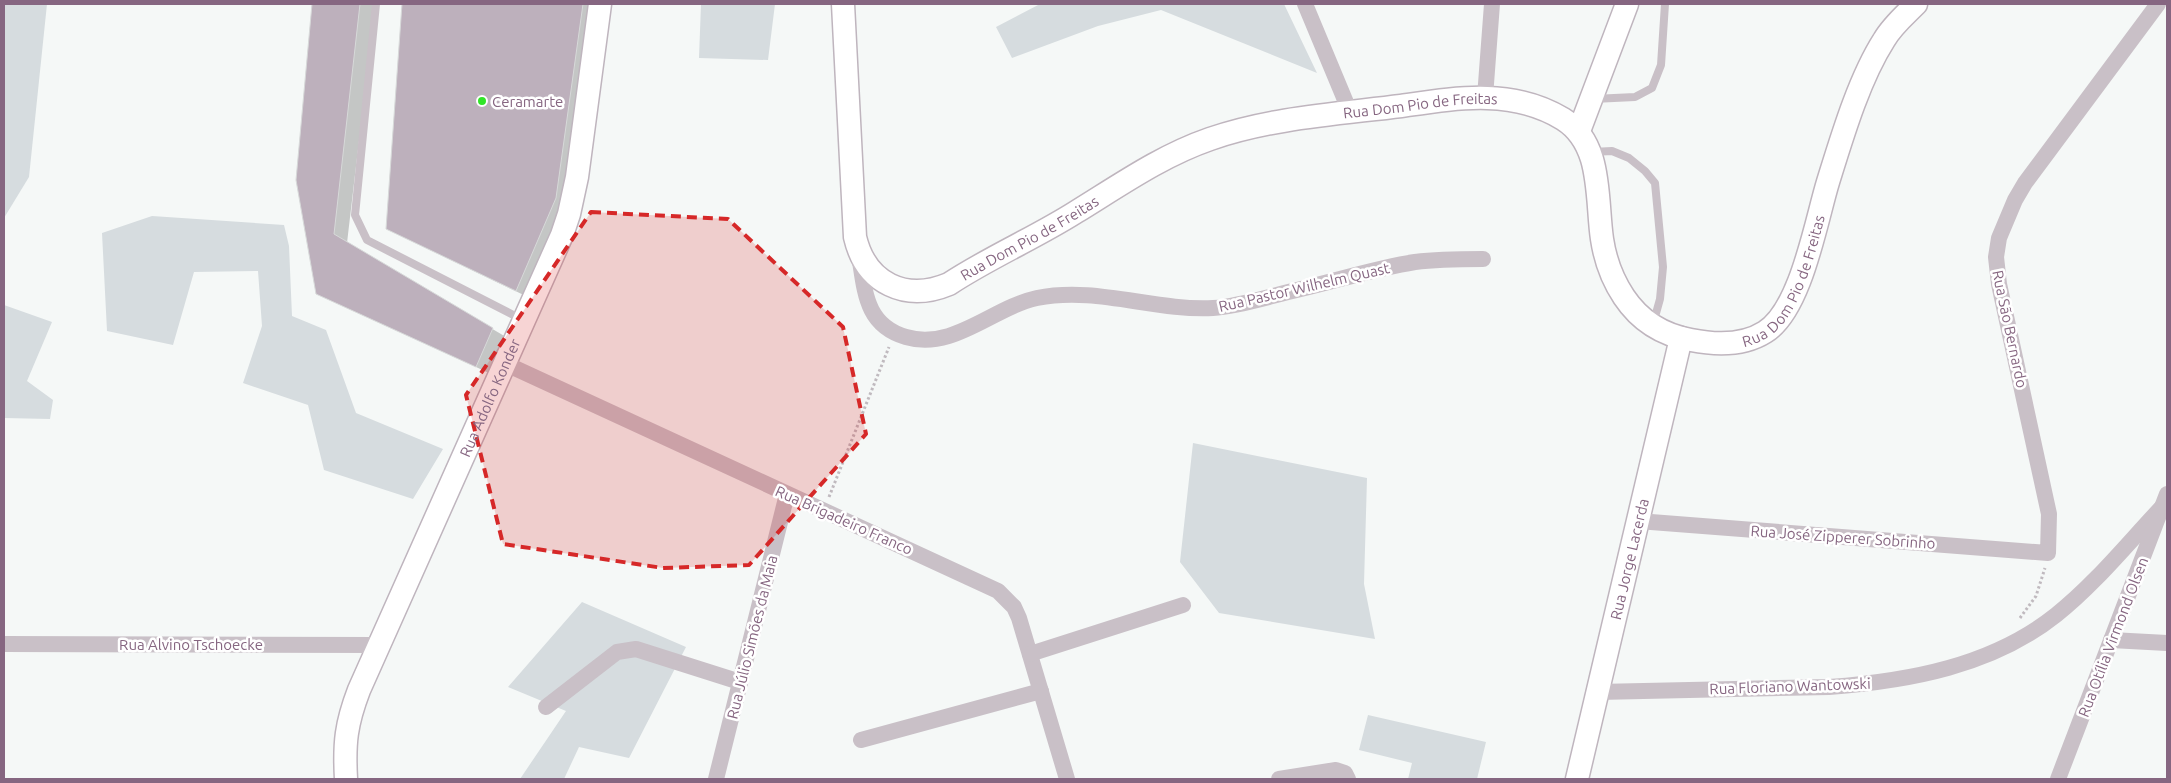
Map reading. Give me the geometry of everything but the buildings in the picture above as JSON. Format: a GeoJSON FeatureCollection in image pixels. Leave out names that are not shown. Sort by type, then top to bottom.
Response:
{"type":"FeatureCollection","features":[{"type":"Feature","properties":{"kind":"main road","name":"Rua Adolfo Konder"},"geometry":{"type":"LineString","coordinates":[[346,779],[344,748],[348,722],[378,645],[506,364],[562,235],[574,194],[600,4]]}},
{"type":"Feature","properties":{"kind":"main road","name":"Rua Dom Pio de Freitas"},"geometry":{"type":"LineString","coordinates":[[843,4],[855,237],[859,255],[870,270],[884,281],[900,289],[920,292],[934,290],[950,284],[1075,213],[1112,188],[1174,153],[1239,131],[1267,124],[1350,112],[1485,97],[1505,98],[1548,111],[1579,131],[1590,152],[1596,176],[1602,239],[1606,259],[1616,285],[1632,309],[1653,327],[1681,338],[1705,343],[1728,344],[1750,340],[1768,330],[1783,316],[1800,276],[1841,142],[1873,60],[1885,37],[1916,4]]}},
{"type":"Feature","properties":{"kind":"main road"},"geometry":{"type":"LineString","coordinates":[[1579,131],[1627,4]]}},
{"type":"Feature","properties":{"kind":"main road","name":"Rua Jorge Lacerda"},"geometry":{"type":"LineString","coordinates":[[1577,779],[1681,338]]}},
{"type":"Feature","properties":{"kind":"street"},"geometry":{"type":"LineString","coordinates":[[1305,4],[1350,112]]}},
{"type":"Feature","properties":{"kind":"street"},"geometry":{"type":"LineString","coordinates":[[1485,97],[1492,4]]}},
{"type":"Feature","properties":{"kind":"street","name":"Rua São Bernardo"},"geometry":{"type":"LineString","coordinates":[[2048,553],[2049,514],[1999,284],[1996,257],[1999,238],[2006,218],[2025,183],[2158,4]]}},
{"type":"Feature","properties":{"kind":"street","name":"Rua Pastor Wilhelm Quast"},"geometry":{"type":"LineString","coordinates":[[859,255],[865,293],[876,318],[895,333],[918,339],[940,339],[1018,303],[1058,296],[1086,295],[1186,307],[1214,308],[1404,264],[1483,258]]}},
{"type":"Feature","properties":{"kind":"street","name":"Rua Brigadeiro Franco"},"geometry":{"type":"LineString","coordinates":[[506,364],[998,591],[1014,607],[1019,618],[1067,779]]}},
{"type":"Feature","properties":{"kind":"street","name":"Rua Júlio Simões da Maia"},"geometry":{"type":"LineString","coordinates":[[716,779],[787,494]]}},
{"type":"Feature","properties":{"kind":"street","name":"Rua Otília Virmond Olsen"},"geometry":{"type":"LineString","coordinates":[[2058,779],[2165,500]]}},
{"type":"Feature","properties":{"kind":"street","name":"Rua Floriano Wantowski"},"geometry":{"type":"LineString","coordinates":[[1598,692],[1829,687],[1866,684],[1931,673],[1965,664],[2002,649],[2033,632],[2058,614],[2094,580],[2165,500]]}},
{"type":"Feature","properties":{"kind":"street","name":"Rua José Zipperer Sobrinho"},"geometry":{"type":"LineString","coordinates":[[1638,521],[2048,553]]}},
{"type":"Feature","properties":{"kind":"street"},"geometry":{"type":"LineString","coordinates":[[1030,654],[1183,604]]}},
{"type":"Feature","properties":{"kind":"street"},"geometry":{"type":"LineString","coordinates":[[2111,640],[2167,643]]}},
{"type":"Feature","properties":{"kind":"street","name":"Rua Alvino Tschoecke"},"geometry":{"type":"LineString","coordinates":[[4,644],[378,645]]}},
{"type":"Feature","properties":{"kind":"street"},"geometry":{"type":"LineString","coordinates":[[546,707],[617,652],[636,649],[740,682]]}},
{"type":"Feature","properties":{"kind":"street"},"geometry":{"type":"LineString","coordinates":[[861,740],[1041,691]]}},
{"type":"Feature","properties":{"kind":"street"},"geometry":{"type":"LineString","coordinates":[[1279,779],[1336,770],[1345,773],[1348,779]]}},
{"type":"Feature","properties":{"kind":"lane"},"geometry":{"type":"LineString","coordinates":[[376,4],[356,215],[359,223],[367,240],[524,321]]}},
{"type":"Feature","properties":{"kind":"lane"},"geometry":{"type":"LineString","coordinates":[[1591,99],[1635,97],[1652,88],[1661,65],[1665,4]]}},
{"type":"Feature","properties":{"kind":"lane"},"geometry":{"type":"LineString","coordinates":[[1590,152],[1612,151],[1629,158],[1645,171],[1655,183],[1663,267],[1660,299],[1653,327]]}},
{"type":"Feature","properties":{"kind":"path"},"geometry":{"type":"LineString","coordinates":[[824,510],[895,333]]}},
{"type":"Feature","properties":{"kind":"path"},"geometry":{"type":"LineString","coordinates":[[2020,619],[2036,596],[2048,553]]}},
{"type":"Feature","properties":{"kind":"highlighted area"},"geometry":{"type":"Polygon","coordinates":[[[591,212],[728,219],[843,327],[866,434],[749,565],[663,568],[503,544],[466,395],[591,212]]]}},
{"type":"Feature","properties":{"kind":"shaded area"},"geometry":{"type":"Polygon","coordinates":[[[4,4],[47,4],[29,177],[4,218],[4,4]]]}},
{"type":"Feature","properties":{"kind":"shaded area"},"geometry":{"type":"Polygon","coordinates":[[[701,4],[775,4],[768,60],[699,58],[701,4]]]}},
{"type":"Feature","properties":{"kind":"shaded area"},"geometry":{"type":"Polygon","coordinates":[[[1040,4],[1284,4],[1317,73],[1161,10],[1098,26],[1012,58],[996,27],[1040,4]]]}},
{"type":"Feature","properties":{"kind":"shaded area"},"geometry":{"type":"Polygon","coordinates":[[[152,216],[284,225],[289,246],[292,316],[326,330],[356,413],[443,449],[413,499],[324,470],[308,405],[243,383],[262,326],[258,271],[194,272],[173,345],[107,331],[102,233],[152,216]]]}},
{"type":"Feature","properties":{"kind":"shaded area"},"geometry":{"type":"Polygon","coordinates":[[[4,305],[52,322],[27,381],[53,400],[50,419],[4,418],[4,305]]]}},
{"type":"Feature","properties":{"kind":"shaded area"},"geometry":{"type":"Polygon","coordinates":[[[1193,443],[1367,478],[1364,584],[1375,639],[1219,613],[1180,562],[1193,443]]]}},
{"type":"Feature","properties":{"kind":"shaded area"},"geometry":{"type":"Polygon","coordinates":[[[582,602],[686,647],[629,758],[579,747],[564,779],[520,779],[566,711],[508,687],[582,602]]]}},
{"type":"Feature","properties":{"kind":"shaded area"},"geometry":{"type":"Polygon","coordinates":[[[1368,715],[1486,742],[1477,779],[1408,779],[1412,763],[1359,750],[1368,715]]]}},
{"type":"Feature","properties":{"kind":"place","name":"Ceramarte"},"geometry":{"type":"Point","coordinates":[482,101]}}]}
